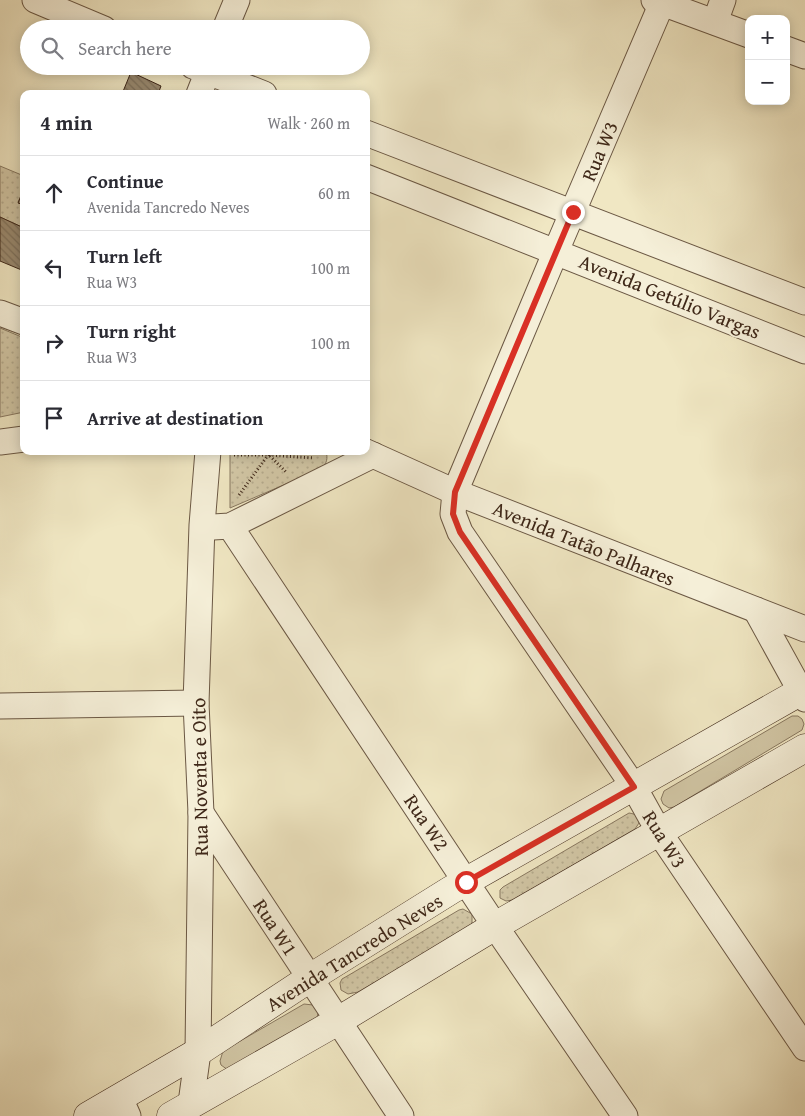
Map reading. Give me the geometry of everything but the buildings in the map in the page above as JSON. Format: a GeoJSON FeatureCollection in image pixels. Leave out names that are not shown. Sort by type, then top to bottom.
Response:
{"type":"FeatureCollection","features":[{"type":"Feature","properties":{"kind":"street"},"geometry":{"type":"LineString","coordinates":[[35,0],[83,20]]}},
{"type":"Feature","properties":{"kind":"street"},"geometry":{"type":"LineString","coordinates":[[229,20],[237,0]]}},
{"type":"Feature","properties":{"kind":"street"},"geometry":{"type":"LineString","coordinates":[[658,1],[719,11],[745,32]]}},
{"type":"Feature","properties":{"kind":"street","name":"Rua W3"},"geometry":{"type":"LineString","coordinates":[[658,1],[573,212],[455,492],[453,514],[460,532],[634,787],[659,832],[805,1048]]}},
{"type":"Feature","properties":{"kind":"street"},"geometry":{"type":"LineString","coordinates":[[790,50],[805,56]]}},
{"type":"Feature","properties":{"kind":"street"},"geometry":{"type":"LineString","coordinates":[[202,75],[251,90]]}},
{"type":"Feature","properties":{"kind":"street"},"geometry":{"type":"LineString","coordinates":[[370,135],[805,302]]}},
{"type":"Feature","properties":{"kind":"street","name":"Avenida Getúlio Vargas"},"geometry":{"type":"LineString","coordinates":[[370,179],[805,351]]}},
{"type":"Feature","properties":{"kind":"street"},"geometry":{"type":"LineString","coordinates":[[0,313],[20,320]]}},
{"type":"Feature","properties":{"kind":"street"},"geometry":{"type":"LineString","coordinates":[[0,442],[20,440]]}},
{"type":"Feature","properties":{"kind":"street","name":"Avenida Tatão Palhares"},"geometry":{"type":"LineString","coordinates":[[370,453],[455,492],[805,629]]}},
{"type":"Feature","properties":{"kind":"street","name":"Rua Noventa e Oito"},"geometry":{"type":"LineString","coordinates":[[181,1110],[198,1052],[201,813],[196,704],[202,525],[208,455]]}},
{"type":"Feature","properties":{"kind":"street"},"geometry":{"type":"LineString","coordinates":[[202,525],[212,527],[232,514],[365,455]]}},
{"type":"Feature","properties":{"kind":"street","name":"Rua W2"},"geometry":{"type":"LineString","coordinates":[[232,514],[466,882],[625,1116]]}},
{"type":"Feature","properties":{"kind":"street"},"geometry":{"type":"LineString","coordinates":[[756,610],[803,694]]}},
{"type":"Feature","properties":{"kind":"street","name":"Avenida Tancredo Neves"},"geometry":{"type":"LineString","coordinates":[[88,1116],[124,1107],[198,1052],[310,978],[466,882],[803,694]]}},
{"type":"Feature","properties":{"kind":"street"},"geometry":{"type":"LineString","coordinates":[[0,706],[196,704]]}},
{"type":"Feature","properties":{"kind":"street"},"geometry":{"type":"LineString","coordinates":[[181,1110],[338,1021],[495,926],[805,748]]}},
{"type":"Feature","properties":{"kind":"street","name":"Rua W1"},"geometry":{"type":"LineString","coordinates":[[201,813],[401,1116]]}},
{"type":"Feature","properties":{"kind":"path"},"geometry":{"type":"LineString","coordinates":[[234,455],[315,458]]}},
{"type":"Feature","properties":{"kind":"path"},"geometry":{"type":"LineString","coordinates":[[268,455],[292,478]]}},
{"type":"Feature","properties":{"kind":"path"},"geometry":{"type":"LineString","coordinates":[[232,514],[268,455]]}},
{"type":"Feature","properties":{"kind":"shaded area"},"geometry":{"type":"Polygon","coordinates":[[[0,166],[20,174],[20,198],[18,202],[20,203],[20,226],[0,217],[0,166]]]}},
{"type":"Feature","properties":{"kind":"shaded area"},"geometry":{"type":"Polygon","coordinates":[[[0,328],[20,336],[20,413],[0,417],[0,328]]]}},
{"type":"Feature","properties":{"kind":"shaded area"},"geometry":{"type":"Polygon","coordinates":[[[230,455],[326,455],[326,463],[321,469],[230,508],[230,455]]]}},
{"type":"Feature","properties":{"kind":"shaded area"},"geometry":{"type":"Polygon","coordinates":[[[792,716],[798,716],[802,719],[804,724],[802,730],[674,807],[669,808],[663,804],[661,799],[664,791],[792,716]]]}},
{"type":"Feature","properties":{"kind":"shaded area"},"geometry":{"type":"Polygon","coordinates":[[[629,813],[635,814],[638,818],[639,823],[635,829],[513,900],[506,901],[500,898],[500,890],[503,887],[629,813]]]}},
{"type":"Feature","properties":{"kind":"shaded area"},"geometry":{"type":"Polygon","coordinates":[[[463,909],[472,914],[472,924],[468,928],[358,992],[348,994],[341,990],[340,983],[342,979],[463,909]]]}},
{"type":"Feature","properties":{"kind":"shaded area"},"geometry":{"type":"Polygon","coordinates":[[[304,1004],[313,1005],[318,1013],[317,1018],[228,1070],[221,1065],[220,1061],[223,1051],[304,1004]]]}},
{"type":"Feature","properties":{"kind":"route"},"geometry":{"type":"LineString","coordinates":[[466,882],[634,787],[460,532],[453,514],[455,492],[573,212]]}}]}
